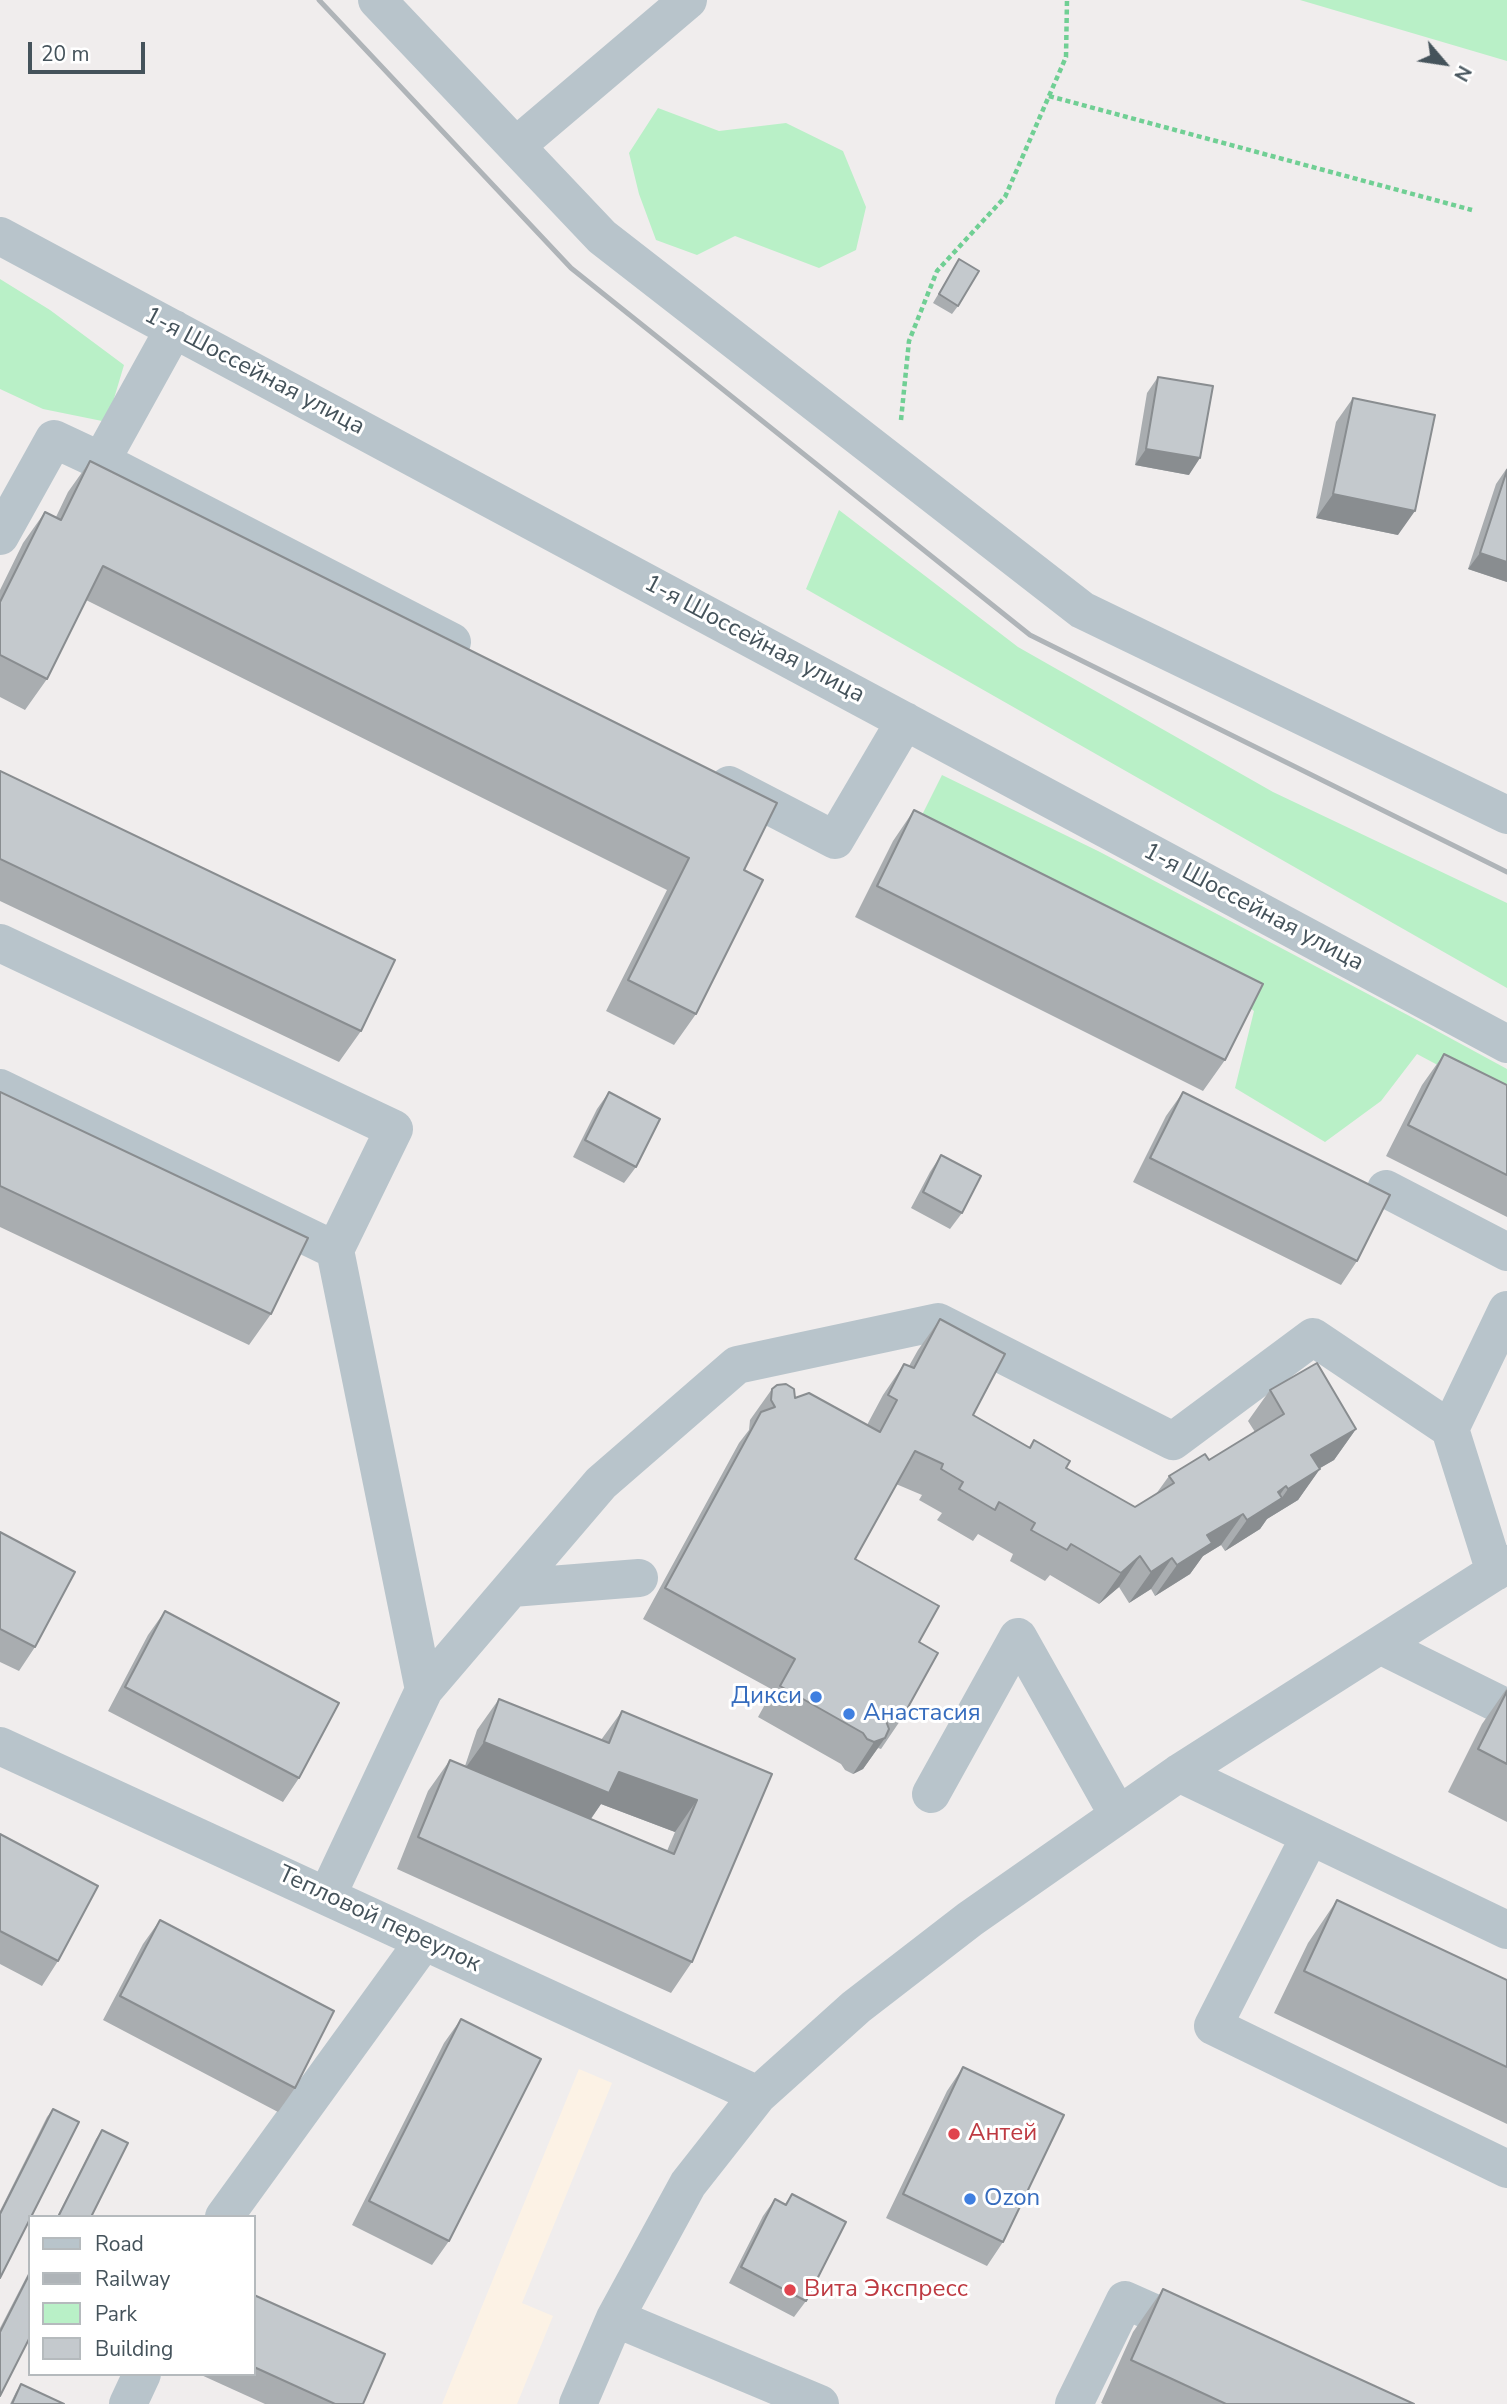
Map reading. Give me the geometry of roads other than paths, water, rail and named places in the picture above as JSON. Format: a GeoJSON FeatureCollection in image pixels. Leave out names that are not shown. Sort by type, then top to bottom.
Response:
{"type":"FeatureCollection","features":[{"type":"Feature","properties":{"kind":"street"},"geometry":{"type":"LineString","coordinates":[[377,0],[602,237],[1082,610],[1507,815]]}},
{"type":"Feature","properties":{"kind":"street"},"geometry":{"type":"LineString","coordinates":[[626,53],[646,0]]}},
{"type":"Feature","properties":{"kind":"street"},"geometry":{"type":"LineString","coordinates":[[516,146],[688,0]]}},
{"type":"Feature","properties":{"kind":"street","name":"1-я Шоссейная улица"},"geometry":{"type":"LineString","coordinates":[[0,236],[1507,1044]]}},
{"type":"Feature","properties":{"kind":"street"},"geometry":{"type":"LineString","coordinates":[[102,461],[174,329]]}},
{"type":"Feature","properties":{"kind":"street"},"geometry":{"type":"LineString","coordinates":[[0,536],[54,439],[102,461],[487,660]]}},
{"type":"Feature","properties":{"kind":"street"},"geometry":{"type":"LineString","coordinates":[[698,769],[835,840],[905,721]]}},
{"type":"Feature","properties":{"kind":"street"},"geometry":{"type":"LineString","coordinates":[[0,943],[394,1129],[335,1250],[424,1690]]}},
{"type":"Feature","properties":{"kind":"street"},"geometry":{"type":"LineString","coordinates":[[0,1088],[335,1250]]}},
{"type":"Feature","properties":{"kind":"street"},"geometry":{"type":"LineString","coordinates":[[1386,1189],[1507,1251]]}},
{"type":"Feature","properties":{"kind":"street"},"geometry":{"type":"LineString","coordinates":[[1450,1429],[1507,1311]]}},
{"type":"Feature","properties":{"kind":"street"},"geometry":{"type":"LineString","coordinates":[[327,1896],[424,1690],[601,1483],[737,1365],[938,1322],[1173,1441],[1313,1337],[1450,1429],[1501,1568],[1179,1773],[970,1919],[856,2007],[758,2095],[688,2184],[615,2318],[578,2404]]}},
{"type":"Feature","properties":{"kind":"street"},"geometry":{"type":"LineString","coordinates":[[512,1588],[639,1578]]}},
{"type":"Feature","properties":{"kind":"street"},"geometry":{"type":"LineString","coordinates":[[932,1794],[1018,1637],[1118,1815]]}},
{"type":"Feature","properties":{"kind":"street"},"geometry":{"type":"LineString","coordinates":[[1380,1645],[1507,1708]]}},
{"type":"Feature","properties":{"kind":"street","name":"Тепловой переулок"},"geometry":{"type":"LineString","coordinates":[[0,1746],[758,2095]]}},
{"type":"Feature","properties":{"kind":"street"},"geometry":{"type":"LineString","coordinates":[[1179,1773],[1507,1930]]}},
{"type":"Feature","properties":{"kind":"street"},"geometry":{"type":"LineString","coordinates":[[1310,1836],[1213,2026],[1507,2169]]}},
{"type":"Feature","properties":{"kind":"street"},"geometry":{"type":"LineString","coordinates":[[225,2215],[424,1941]]}},
{"type":"Feature","properties":{"kind":"street"},"geometry":{"type":"LineString","coordinates":[[1074,2404],[1125,2300],[1223,2344]]}},
{"type":"Feature","properties":{"kind":"street"},"geometry":{"type":"LineString","coordinates":[[615,2318],[820,2404]]}},
{"type":"Feature","properties":{"kind":"street"},"geometry":{"type":"LineString","coordinates":[[128,2404],[141,2376]]}},
{"type":"Feature","properties":{"kind":"railway"},"geometry":{"type":"LineString","coordinates":[[319,0],[571,268],[1030,635],[1507,872]]}},
{"type":"Feature","properties":{"kind":"place","name":"Дикси"},"geometry":{"type":"Point","coordinates":[816,1697]}},
{"type":"Feature","properties":{"kind":"place","name":"Анастасия"},"geometry":{"type":"Point","coordinates":[849,1714]}},
{"type":"Feature","properties":{"kind":"place","name":"Антей"},"geometry":{"type":"Point","coordinates":[954,2134]}},
{"type":"Feature","properties":{"kind":"place","name":"Ozon"},"geometry":{"type":"Point","coordinates":[970,2199]}},
{"type":"Feature","properties":{"kind":"place","name":"Вита Экспресс"},"geometry":{"type":"Point","coordinates":[790,2290]}}]}
